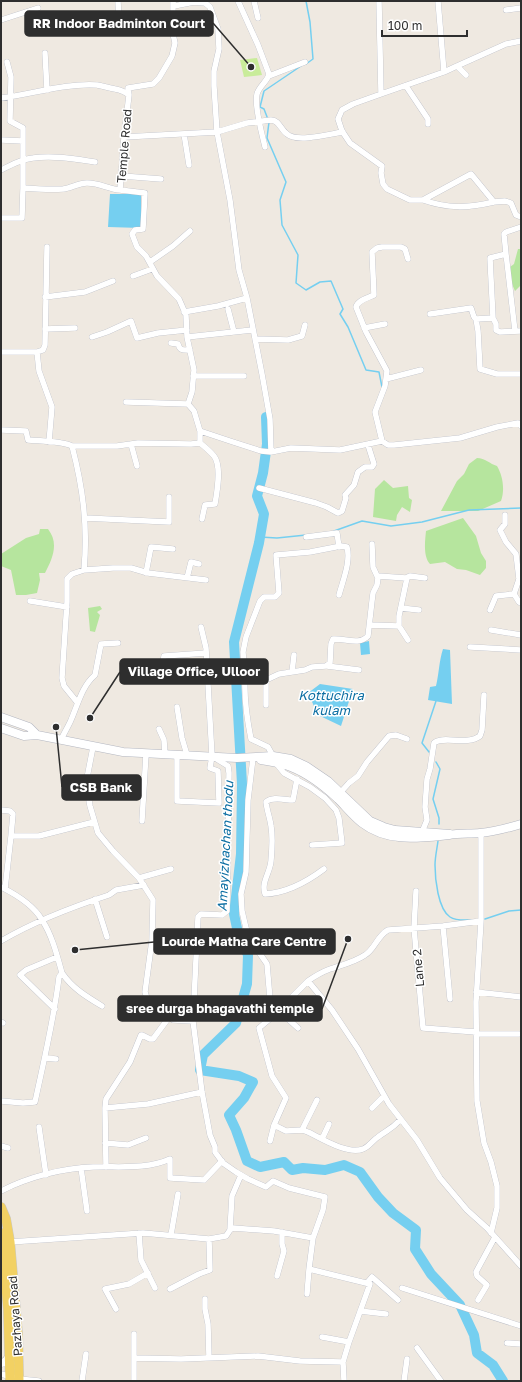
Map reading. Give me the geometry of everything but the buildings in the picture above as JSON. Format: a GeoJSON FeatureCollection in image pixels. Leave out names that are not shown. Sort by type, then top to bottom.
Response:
{"type":"FeatureCollection","features":[{"type":"Feature","properties":{"kind":"main road"},"geometry":{"type":"LineString","coordinates":[[1,717],[29,727],[36,735]]}},
{"type":"Feature","properties":{"kind":"main road"},"geometry":{"type":"LineString","coordinates":[[1,728],[24,736],[36,735],[123,752],[274,760],[291,759],[306,766],[328,781],[370,821],[390,828],[450,834],[481,833],[506,829],[521,824]]}},
{"type":"Feature","properties":{"kind":"main road"},"geometry":{"type":"LineString","coordinates":[[274,760],[291,767],[320,783],[362,823],[384,834],[402,838],[423,838],[450,834]]}},
{"type":"Feature","properties":{"kind":"main road","name":"Pazhaya Road"},"geometry":{"type":"LineString","coordinates":[[1,1207],[6,1219],[10,1242],[18,1335],[12,1378]]}},
{"type":"Feature","properties":{"kind":"main road"},"geometry":{"type":"LineString","coordinates":[[1,1233],[8,1308],[12,1378]]}},
{"type":"Feature","properties":{"kind":"main road"},"geometry":{"type":"LineString","coordinates":[[1,1363],[5,1362],[10,1356]]}},
{"type":"Feature","properties":{"kind":"street"},"geometry":{"type":"LineString","coordinates":[[118,1],[119,22]]}},
{"type":"Feature","properties":{"kind":"street"},"geometry":{"type":"LineString","coordinates":[[238,1],[258,45],[269,72],[269,76]]}},
{"type":"Feature","properties":{"kind":"street"},"geometry":{"type":"LineString","coordinates":[[254,1],[258,18]]}},
{"type":"Feature","properties":{"kind":"street"},"geometry":{"type":"LineString","coordinates":[[379,1],[381,94]]}},
{"type":"Feature","properties":{"kind":"street"},"geometry":{"type":"LineString","coordinates":[[438,1],[444,72]]}},
{"type":"Feature","properties":{"kind":"street"},"geometry":{"type":"LineString","coordinates":[[129,94],[128,88],[153,84],[159,78],[172,56],[175,43],[171,25],[173,3],[205,3],[210,7],[218,29],[219,49],[214,71],[217,132],[230,200],[239,270],[247,298],[270,419],[271,452]]}},
{"type":"Feature","properties":{"kind":"street"},"geometry":{"type":"LineString","coordinates":[[1,20],[38,8]]}},
{"type":"Feature","properties":{"kind":"street"},"geometry":{"type":"LineString","coordinates":[[506,10],[521,8]]}},
{"type":"Feature","properties":{"kind":"street"},"geometry":{"type":"LineString","coordinates":[[521,41],[506,44],[444,72],[354,104],[342,110],[338,118],[343,132],[350,143],[381,165],[383,184],[387,189],[410,200],[423,200],[439,205],[453,207],[482,205],[505,201],[511,203],[516,215],[521,217]]}},
{"type":"Feature","properties":{"kind":"street"},"geometry":{"type":"LineString","coordinates":[[45,53],[47,90]]}},
{"type":"Feature","properties":{"kind":"street"},"geometry":{"type":"LineString","coordinates":[[1,218],[22,218],[23,128],[10,121],[11,77],[7,62]]}},
{"type":"Feature","properties":{"kind":"street"},"geometry":{"type":"LineString","coordinates":[[265,147],[262,121],[256,102],[257,94],[262,84],[269,76],[305,62]]}},
{"type":"Feature","properties":{"kind":"street"},"geometry":{"type":"LineString","coordinates":[[457,66],[466,75]]}},
{"type":"Feature","properties":{"kind":"street"},"geometry":{"type":"LineString","coordinates":[[1,98],[84,85],[98,85],[124,91],[129,94]]}},
{"type":"Feature","properties":{"kind":"street"},"geometry":{"type":"LineString","coordinates":[[406,86],[428,119],[428,124]]}},
{"type":"Feature","properties":{"kind":"street","name":"Temple Road"},"geometry":{"type":"LineString","coordinates":[[22,188],[64,189],[85,183],[99,184],[114,190],[120,190],[129,94]]}},
{"type":"Feature","properties":{"kind":"street"},"geometry":{"type":"LineString","coordinates":[[124,137],[217,132],[271,120],[275,120],[289,136],[298,138],[343,132]]}},
{"type":"Feature","properties":{"kind":"street"},"geometry":{"type":"LineString","coordinates":[[184,134],[189,164]]}},
{"type":"Feature","properties":{"kind":"street"},"geometry":{"type":"LineString","coordinates":[[1,140],[23,141]]}},
{"type":"Feature","properties":{"kind":"street"},"geometry":{"type":"LineString","coordinates":[[1,170],[32,158],[46,157],[95,162]]}},
{"type":"Feature","properties":{"kind":"street"},"geometry":{"type":"LineString","coordinates":[[423,200],[471,174],[494,202]]}},
{"type":"Feature","properties":{"kind":"street"},"geometry":{"type":"LineString","coordinates":[[122,176],[161,178]]}},
{"type":"Feature","properties":{"kind":"street"},"geometry":{"type":"LineString","coordinates":[[120,190],[145,193],[143,229],[135,230],[132,234],[137,247],[150,262],[152,269],[179,299],[184,312],[187,337],[194,370],[192,392],[188,404]]}},
{"type":"Feature","properties":{"kind":"street"},"geometry":{"type":"LineString","coordinates":[[506,254],[490,258],[493,318],[498,331],[500,332],[518,331],[504,234],[521,227]]}},
{"type":"Feature","properties":{"kind":"street"},"geometry":{"type":"LineString","coordinates":[[150,262],[173,246],[190,231]]}},
{"type":"Feature","properties":{"kind":"street"},"geometry":{"type":"LineString","coordinates":[[1,352],[37,352],[43,350],[45,345],[47,247]]}},
{"type":"Feature","properties":{"kind":"street"},"geometry":{"type":"LineString","coordinates":[[408,259],[406,249],[401,247],[377,248],[372,252],[374,295],[362,300],[356,307],[364,328],[387,371],[385,386],[375,412],[382,441],[388,445],[394,445],[445,440],[460,438],[497,427],[518,423],[521,426]]}},
{"type":"Feature","properties":{"kind":"street"},"geometry":{"type":"LineString","coordinates":[[133,276],[152,269]]}},
{"type":"Feature","properties":{"kind":"street"},"geometry":{"type":"LineString","coordinates":[[45,297],[85,292],[113,281]]}},
{"type":"Feature","properties":{"kind":"street"},"geometry":{"type":"LineString","coordinates":[[184,312],[218,306],[247,298]]}},
{"type":"Feature","properties":{"kind":"street"},"geometry":{"type":"LineString","coordinates":[[430,314],[471,308],[476,319],[478,331],[480,369],[497,374],[521,374]]}},
{"type":"Feature","properties":{"kind":"street"},"geometry":{"type":"LineString","coordinates":[[228,309],[234,332]]}},
{"type":"Feature","properties":{"kind":"street"},"geometry":{"type":"LineString","coordinates":[[476,319],[493,318]]}},
{"type":"Feature","properties":{"kind":"street"},"geometry":{"type":"LineString","coordinates":[[92,337],[131,321],[137,338],[158,333],[187,330]]}},
{"type":"Feature","properties":{"kind":"street"},"geometry":{"type":"LineString","coordinates":[[364,328],[385,324]]}},
{"type":"Feature","properties":{"kind":"street"},"geometry":{"type":"LineString","coordinates":[[255,339],[294,339],[302,336],[305,325]]}},
{"type":"Feature","properties":{"kind":"street"},"geometry":{"type":"LineString","coordinates":[[45,329],[75,328]]}},
{"type":"Feature","properties":{"kind":"street"},"geometry":{"type":"LineString","coordinates":[[187,337],[252,330]]}},
{"type":"Feature","properties":{"kind":"street"},"geometry":{"type":"LineString","coordinates":[[171,343],[178,344],[179,349],[190,350]]}},
{"type":"Feature","properties":{"kind":"street"},"geometry":{"type":"LineString","coordinates":[[37,352],[39,371],[52,407],[49,442]]}},
{"type":"Feature","properties":{"kind":"street"},"geometry":{"type":"LineString","coordinates":[[386,379],[421,370]]}},
{"type":"Feature","properties":{"kind":"street"},"geometry":{"type":"LineString","coordinates":[[193,376],[244,376]]}},
{"type":"Feature","properties":{"kind":"street"},"geometry":{"type":"LineString","coordinates":[[126,402],[188,404],[194,411],[200,431],[200,443],[215,457],[218,468],[215,504],[205,505],[202,519]]}},
{"type":"Feature","properties":{"kind":"street"},"geometry":{"type":"LineString","coordinates":[[1,430],[26,431],[28,440],[69,444],[72,446],[200,443]]}},
{"type":"Feature","properties":{"kind":"street"},"geometry":{"type":"LineString","coordinates":[[200,431],[261,451],[271,452],[291,448],[340,450],[382,441]]}},
{"type":"Feature","properties":{"kind":"street"},"geometry":{"type":"LineString","coordinates":[[131,444],[138,466]]}},
{"type":"Feature","properties":{"kind":"street"},"geometry":{"type":"LineString","coordinates":[[259,488],[316,503],[338,513],[342,511],[346,498],[345,495],[354,485],[358,472],[365,467],[372,467],[374,464],[368,445]]}},
{"type":"Feature","properties":{"kind":"street"},"geometry":{"type":"LineString","coordinates":[[72,446],[80,479],[85,518],[84,570]]}},
{"type":"Feature","properties":{"kind":"street"},"geometry":{"type":"LineString","coordinates":[[85,518],[169,522],[169,497]]}},
{"type":"Feature","properties":{"kind":"street"},"geometry":{"type":"LineString","coordinates":[[505,515],[505,524],[500,530],[506,542],[516,554],[519,579],[514,594]]}},
{"type":"Feature","properties":{"kind":"street"},"geometry":{"type":"LineString","coordinates":[[306,537],[337,533],[339,547]]}},
{"type":"Feature","properties":{"kind":"street"},"geometry":{"type":"LineString","coordinates":[[327,666],[330,663],[331,644],[333,639],[358,642],[365,640],[368,636],[373,592],[377,585],[378,576],[373,567],[372,544]]}},
{"type":"Feature","properties":{"kind":"street"},"geometry":{"type":"LineString","coordinates":[[312,845],[342,843],[339,818],[336,810],[325,798],[297,779],[284,773],[274,760],[268,747],[252,739],[245,702],[243,652],[246,637],[260,601],[264,597],[275,597],[279,593],[276,555],[310,552],[346,546],[348,551],[344,577],[339,594]]}},
{"type":"Feature","properties":{"kind":"street"},"geometry":{"type":"LineString","coordinates":[[146,573],[151,547],[173,549]]}},
{"type":"Feature","properties":{"kind":"street"},"geometry":{"type":"LineString","coordinates":[[187,578],[191,562],[199,564]]}},
{"type":"Feature","properties":{"kind":"street"},"geometry":{"type":"LineString","coordinates":[[77,702],[64,686],[62,678],[67,607],[67,579],[72,574],[84,570],[131,568],[146,573],[206,580]]}},
{"type":"Feature","properties":{"kind":"street"},"geometry":{"type":"LineString","coordinates":[[378,576],[407,578],[410,576],[425,578]]}},
{"type":"Feature","properties":{"kind":"street"},"geometry":{"type":"LineString","coordinates":[[407,578],[399,626],[408,640]]}},
{"type":"Feature","properties":{"kind":"street"},"geometry":{"type":"LineString","coordinates":[[514,594],[519,602],[521,602]]}},
{"type":"Feature","properties":{"kind":"street"},"geometry":{"type":"LineString","coordinates":[[490,610],[496,596],[514,594]]}},
{"type":"Feature","properties":{"kind":"street"},"geometry":{"type":"LineString","coordinates":[[30,601],[67,607]]}},
{"type":"Feature","properties":{"kind":"street"},"geometry":{"type":"LineString","coordinates":[[401,608],[419,610]]}},
{"type":"Feature","properties":{"kind":"street"},"geometry":{"type":"LineString","coordinates":[[370,626],[399,626]]}},
{"type":"Feature","properties":{"kind":"street"},"geometry":{"type":"LineString","coordinates":[[177,754],[177,801],[219,803],[218,771],[210,768],[212,756],[206,653],[201,627]]}},
{"type":"Feature","properties":{"kind":"street"},"geometry":{"type":"LineString","coordinates":[[491,630],[521,635]]}},
{"type":"Feature","properties":{"kind":"street"},"geometry":{"type":"LineString","coordinates":[[61,740],[77,702],[88,681],[96,675],[101,644],[118,643]]}},
{"type":"Feature","properties":{"kind":"street"},"geometry":{"type":"LineString","coordinates":[[470,647],[521,650]]}},
{"type":"Feature","properties":{"kind":"street"},"geometry":{"type":"LineString","coordinates":[[162,670],[164,656],[206,653]]}},
{"type":"Feature","properties":{"kind":"street"},"geometry":{"type":"LineString","coordinates":[[292,672],[294,655]]}},
{"type":"Feature","properties":{"kind":"street"},"geometry":{"type":"LineString","coordinates":[[245,679],[266,680],[279,674],[305,670],[312,667],[327,666],[358,670]]}},
{"type":"Feature","properties":{"kind":"street"},"geometry":{"type":"LineString","coordinates":[[266,680],[266,705]]}},
{"type":"Feature","properties":{"kind":"street"},"geometry":{"type":"LineString","coordinates":[[422,832],[427,820],[425,807],[427,779],[434,742],[439,739],[465,741],[480,736],[482,730],[484,695]]}},
{"type":"Feature","properties":{"kind":"street"},"geometry":{"type":"LineString","coordinates":[[177,707],[182,738],[187,755]]}},
{"type":"Feature","properties":{"kind":"street"},"geometry":{"type":"LineString","coordinates":[[158,729],[164,740],[165,754]]}},
{"type":"Feature","properties":{"kind":"street"},"geometry":{"type":"LineString","coordinates":[[340,793],[358,776],[367,762],[389,736],[396,735],[408,739]]}},
{"type":"Feature","properties":{"kind":"street"},"geometry":{"type":"LineString","coordinates":[[93,747],[86,783],[94,822],[98,833],[139,878],[153,900],[152,940],[145,992],[147,998],[156,1003],[173,1020],[178,1022],[184,1020],[193,1021]]}},
{"type":"Feature","properties":{"kind":"street"},"geometry":{"type":"LineString","coordinates":[[142,821],[146,754]]}},
{"type":"Feature","properties":{"kind":"street"},"geometry":{"type":"LineString","coordinates":[[212,756],[224,762],[228,766],[229,773],[227,911],[222,915],[201,914],[198,917],[193,1021],[202,1092],[210,1135],[215,1147],[215,1152],[222,1160],[241,1175],[260,1186],[266,1187],[273,1181],[289,1188],[326,1197],[313,1238],[307,1294]]}},
{"type":"Feature","properties":{"kind":"street"},"geometry":{"type":"LineString","coordinates":[[251,758],[246,872],[241,894],[242,911],[246,928],[256,948],[268,964],[270,999],[278,1010],[298,1028]]}},
{"type":"Feature","properties":{"kind":"street"},"geometry":{"type":"LineString","coordinates":[[297,779],[293,800],[273,798],[266,802],[272,827],[272,849],[270,870],[265,880],[265,894],[286,889],[312,878],[324,869]]}},
{"type":"Feature","properties":{"kind":"street"},"geometry":{"type":"LineString","coordinates":[[1,810],[10,811],[13,814],[3,888],[16,894],[42,919],[62,973],[67,981],[85,996],[102,1006]]}},
{"type":"Feature","properties":{"kind":"street"},"geometry":{"type":"LineString","coordinates":[[11,836],[39,836],[94,822]]}},
{"type":"Feature","properties":{"kind":"street"},"geometry":{"type":"LineString","coordinates":[[478,1300],[487,1284],[477,1276],[476,1272],[493,1235],[497,1208],[497,1186],[491,1162],[484,1143],[477,1101],[476,992],[480,921],[481,833]]}},
{"type":"Feature","properties":{"kind":"street"},"geometry":{"type":"LineString","coordinates":[[139,878],[171,869]]}},
{"type":"Feature","properties":{"kind":"street"},"geometry":{"type":"LineString","coordinates":[[1,941],[42,919],[95,899],[110,895],[116,890],[144,885]]}},
{"type":"Feature","properties":{"kind":"street","name":"Lane 2"},"geometry":{"type":"LineString","coordinates":[[416,890],[414,928],[423,1028],[476,1033]]}},
{"type":"Feature","properties":{"kind":"street"},"geometry":{"type":"LineString","coordinates":[[95,899],[107,937]]}},
{"type":"Feature","properties":{"kind":"street"},"geometry":{"type":"LineString","coordinates":[[270,1142],[274,1125],[286,1098],[272,1076],[259,1028],[272,1018],[278,1010],[308,981],[329,970],[357,960],[372,951],[383,933],[388,930],[443,926],[480,921]]}},
{"type":"Feature","properties":{"kind":"street"},"geometry":{"type":"LineString","coordinates":[[443,926],[450,999]]}},
{"type":"Feature","properties":{"kind":"street"},"geometry":{"type":"LineString","coordinates":[[55,1009],[20,975],[26,970],[57,957]]}},
{"type":"Feature","properties":{"kind":"street"},"geometry":{"type":"LineString","coordinates":[[1,1101],[23,1103],[35,1102],[62,973]]}},
{"type":"Feature","properties":{"kind":"street"},"geometry":{"type":"LineString","coordinates":[[308,981],[332,1010],[358,1049],[384,1096],[400,1120],[417,1140],[440,1178],[467,1210],[493,1235],[521,1266]]}},
{"type":"Feature","properties":{"kind":"street"},"geometry":{"type":"LineString","coordinates":[[476,992],[521,997]]}},
{"type":"Feature","properties":{"kind":"street"},"geometry":{"type":"LineString","coordinates":[[106,1167],[105,1108],[107,1096],[130,1062],[140,1036],[142,1035],[153,1039],[170,1016]]}},
{"type":"Feature","properties":{"kind":"street"},"geometry":{"type":"LineString","coordinates":[[476,1033],[519,1034]]}},
{"type":"Feature","properties":{"kind":"street"},"geometry":{"type":"LineString","coordinates":[[45,1058],[56,1059]]}},
{"type":"Feature","properties":{"kind":"street"},"geometry":{"type":"LineString","coordinates":[[105,1108],[148,1104],[202,1092]]}},
{"type":"Feature","properties":{"kind":"street"},"geometry":{"type":"LineString","coordinates":[[372,1108],[384,1096]]}},
{"type":"Feature","properties":{"kind":"street"},"geometry":{"type":"LineString","coordinates":[[302,1130],[317,1100]]}},
{"type":"Feature","properties":{"kind":"street"},"geometry":{"type":"LineString","coordinates":[[274,1125],[286,1131],[302,1130],[347,1150],[361,1150],[366,1148],[377,1137],[391,1129],[400,1120]]}},
{"type":"Feature","properties":{"kind":"street"},"geometry":{"type":"LineString","coordinates":[[322,1139],[329,1124]]}},
{"type":"Feature","properties":{"kind":"street"},"geometry":{"type":"LineString","coordinates":[[39,1127],[46,1175]]}},
{"type":"Feature","properties":{"kind":"street"},"geometry":{"type":"LineString","coordinates":[[106,1143],[128,1145],[146,1138]]}},
{"type":"Feature","properties":{"kind":"street"},"geometry":{"type":"LineString","coordinates":[[1,1146],[8,1148]]}},
{"type":"Feature","properties":{"kind":"street"},"geometry":{"type":"LineString","coordinates":[[1,1191],[27,1179],[81,1168],[134,1166],[162,1162],[170,1159],[170,1178],[204,1180],[222,1160]]}},
{"type":"Feature","properties":{"kind":"street"},"geometry":{"type":"LineString","coordinates":[[81,1168],[87,1211]]}},
{"type":"Feature","properties":{"kind":"street"},"geometry":{"type":"LineString","coordinates":[[10,1242],[139,1233],[209,1239],[226,1236],[230,1230],[232,1196],[241,1175]]}},
{"type":"Feature","properties":{"kind":"street"},"geometry":{"type":"LineString","coordinates":[[171,1235],[178,1194]]}},
{"type":"Feature","properties":{"kind":"street"},"geometry":{"type":"LineString","coordinates":[[230,1230],[233,1228],[274,1230],[313,1238]]}},
{"type":"Feature","properties":{"kind":"street"},"geometry":{"type":"LineString","coordinates":[[277,1276],[284,1250],[282,1244],[282,1232]]}},
{"type":"Feature","properties":{"kind":"street"},"geometry":{"type":"LineString","coordinates":[[139,1233],[141,1260],[155,1288]]}},
{"type":"Feature","properties":{"kind":"street"},"geometry":{"type":"LineString","coordinates":[[170,1290],[199,1274],[210,1270],[209,1239]]}},
{"type":"Feature","properties":{"kind":"street"},"geometry":{"type":"LineString","coordinates":[[309,1269],[370,1284],[343,1362],[344,1381]]}},
{"type":"Feature","properties":{"kind":"street"},"geometry":{"type":"LineString","coordinates":[[116,1309],[105,1289],[129,1284],[148,1273]]}},
{"type":"Feature","properties":{"kind":"street"},"geometry":{"type":"LineString","coordinates":[[367,1283],[372,1277],[398,1300]]}},
{"type":"Feature","properties":{"kind":"street"},"geometry":{"type":"LineString","coordinates":[[402,1288],[521,1326]]}},
{"type":"Feature","properties":{"kind":"street"},"geometry":{"type":"LineString","coordinates":[[205,1299],[208,1324],[209,1358]]}},
{"type":"Feature","properties":{"kind":"street"},"geometry":{"type":"LineString","coordinates":[[360,1311],[386,1314]]}},
{"type":"Feature","properties":{"kind":"street"},"geometry":{"type":"LineString","coordinates":[[134,1334],[134,1381]]}},
{"type":"Feature","properties":{"kind":"street"},"geometry":{"type":"LineString","coordinates":[[322,1337],[349,1342]]}},
{"type":"Feature","properties":{"kind":"street"},"geometry":{"type":"LineString","coordinates":[[507,1343],[521,1344]]}},
{"type":"Feature","properties":{"kind":"street"},"geometry":{"type":"LineString","coordinates":[[417,1348],[441,1381]]}},
{"type":"Feature","properties":{"kind":"street"},"geometry":{"type":"LineString","coordinates":[[82,1381],[86,1354]]}},
{"type":"Feature","properties":{"kind":"street"},"geometry":{"type":"LineString","coordinates":[[134,1358],[181,1359],[258,1356],[300,1361],[343,1362]]}},
{"type":"Feature","properties":{"kind":"street"},"geometry":{"type":"LineString","coordinates":[[404,1381],[407,1359]]}},
{"type":"Feature","properties":{"kind":"street"},"geometry":{"type":"LineString","coordinates":[[12,1378],[39,1381]]}},
{"type":"Feature","properties":{"kind":"green space"},"geometry":{"type":"Polygon","coordinates":[[[257,58],[262,75],[244,77],[240,60],[257,58]]]}},
{"type":"Feature","properties":{"kind":"green space"},"geometry":{"type":"Polygon","coordinates":[[[518,249],[521,249],[521,285],[515,291],[506,270],[514,264],[518,249]]]}},
{"type":"Feature","properties":{"kind":"green space"},"geometry":{"type":"Polygon","coordinates":[[[477,458],[483,459],[497,466],[503,483],[501,501],[478,511],[441,511],[457,481],[464,474],[469,464],[477,458]]]}},
{"type":"Feature","properties":{"kind":"green space"},"geometry":{"type":"Polygon","coordinates":[[[384,480],[393,488],[408,486],[409,498],[412,500],[410,512],[402,507],[397,515],[396,521],[373,517],[375,489],[384,480]]]}},
{"type":"Feature","properties":{"kind":"green space"},"geometry":{"type":"Polygon","coordinates":[[[463,518],[476,536],[481,553],[486,561],[486,568],[480,575],[466,570],[457,569],[445,562],[430,564],[426,557],[426,531],[463,518]]]}},
{"type":"Feature","properties":{"kind":"green space"},"geometry":{"type":"Polygon","coordinates":[[[40,529],[48,529],[53,540],[54,551],[50,562],[45,573],[39,573],[40,580],[37,593],[16,595],[11,570],[1,566],[1,554],[26,538],[39,534],[40,529]]]}},
{"type":"Feature","properties":{"kind":"green space"},"geometry":{"type":"Polygon","coordinates":[[[100,606],[102,609],[97,612],[100,615],[95,632],[90,631],[88,608],[100,606]]]}},
{"type":"Feature","properties":{"kind":"water"},"geometry":{"type":"Polygon","coordinates":[[[110,194],[141,194],[141,228],[108,227],[110,194]]]}},
{"type":"Feature","properties":{"kind":"water"},"geometry":{"type":"Polygon","coordinates":[[[369,641],[370,654],[361,655],[360,643],[369,641]]]}},
{"type":"Feature","properties":{"kind":"water"},"geometry":{"type":"Polygon","coordinates":[[[443,649],[450,650],[452,704],[428,700],[430,687],[436,686],[443,649]]]}},
{"type":"Feature","properties":{"kind":"water","name":"Kottuchira kulam"},"geometry":{"type":"Polygon","coordinates":[[[320,684],[353,689],[341,726],[318,715],[308,693],[320,684]]]}},
{"type":"Feature","properties":{"kind":"waterway"},"geometry":{"type":"LineString","coordinates":[[306,1],[310,22],[313,59],[306,64]]}},
{"type":"Feature","properties":{"kind":"waterway"},"geometry":{"type":"LineString","coordinates":[[301,66],[264,91],[260,107],[264,109],[269,122],[267,138],[286,182],[280,200],[282,225],[298,255],[296,283],[306,290],[320,282],[331,281],[343,309],[340,314],[348,327],[366,370],[379,372],[382,387]]}},
{"type":"Feature","properties":{"kind":"waterway","name":"Amayizhachan thodu"},"geometry":{"type":"LineString","coordinates":[[266,417],[267,444],[263,473],[257,496],[264,514],[259,543],[234,642],[242,784],[241,854],[234,914],[238,933],[248,955],[247,984],[236,1023],[203,1055],[200,1070],[239,1076],[253,1082],[244,1098],[229,1115],[247,1161],[260,1167],[284,1162],[292,1170],[303,1168],[325,1170],[344,1165],[360,1172],[378,1197],[393,1213],[416,1230],[415,1249],[431,1274],[460,1305],[474,1335],[477,1353],[493,1365],[503,1381]]}},
{"type":"Feature","properties":{"kind":"waterway"},"geometry":{"type":"LineString","coordinates":[[334,531],[362,521],[391,526],[422,522],[469,510],[521,508]]}},
{"type":"Feature","properties":{"kind":"waterway"},"geometry":{"type":"LineString","coordinates":[[260,537],[277,538],[306,535]]}},
{"type":"Feature","properties":{"kind":"waterway"},"geometry":{"type":"LineString","coordinates":[[429,752],[422,743],[436,701]]}},
{"type":"Feature","properties":{"kind":"waterway"},"geometry":{"type":"LineString","coordinates":[[436,762],[440,769],[433,799],[439,818],[439,824]]}},
{"type":"Feature","properties":{"kind":"waterway"},"geometry":{"type":"LineString","coordinates":[[438,841],[435,871],[440,901],[446,913],[450,917],[460,920],[471,920]]}},
{"type":"Feature","properties":{"kind":"waterway"},"geometry":{"type":"LineString","coordinates":[[485,919],[509,911],[521,910]]}},
{"type":"Feature","properties":{"kind":"place","name":"RR Indoor Badminton Court"},"geometry":{"type":"Point","coordinates":[251,67]}},
{"type":"Feature","properties":{"kind":"place","name":"Village Office, Ulloor"},"geometry":{"type":"Point","coordinates":[90,718]}},
{"type":"Feature","properties":{"kind":"place","name":"CSB Bank"},"geometry":{"type":"Point","coordinates":[56,727]}},
{"type":"Feature","properties":{"kind":"place","name":"sree durga bhagavathi temple"},"geometry":{"type":"Point","coordinates":[348,939]}},
{"type":"Feature","properties":{"kind":"place","name":"Lourde Matha Care Centre"},"geometry":{"type":"Point","coordinates":[75,950]}}]}
